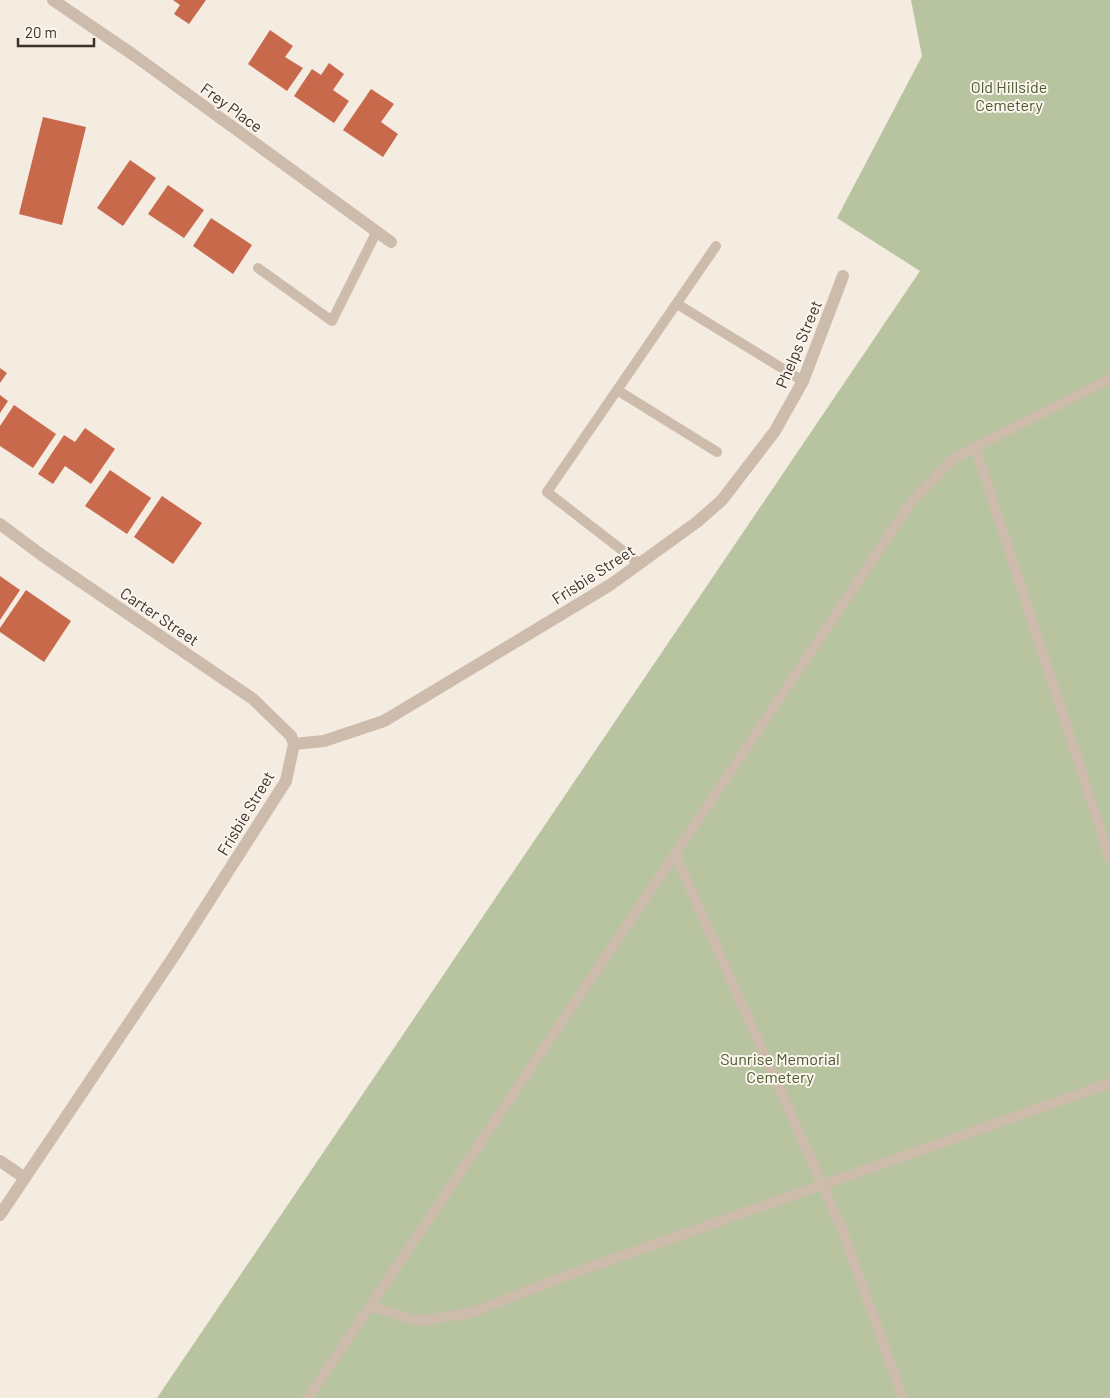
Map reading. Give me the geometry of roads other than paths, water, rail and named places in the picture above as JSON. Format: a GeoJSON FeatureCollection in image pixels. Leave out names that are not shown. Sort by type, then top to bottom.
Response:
{"type":"FeatureCollection","features":[{"type":"Feature","properties":{"kind":"street","name":"Frey Place"},"geometry":{"type":"LineString","coordinates":[[52,0],[135,56],[391,242]]}},
{"type":"Feature","properties":{"kind":"street","name":"Phelps Street"},"geometry":{"type":"LineString","coordinates":[[762,447],[775,431],[803,382],[843,276]]}},
{"type":"Feature","properties":{"kind":"street","name":"Frisbie Street"},"geometry":{"type":"LineString","coordinates":[[0,1215],[174,956],[286,781],[294,744],[324,741],[384,721],[610,585],[697,522],[722,500],[762,447]]}},
{"type":"Feature","properties":{"kind":"street","name":"Carter Street"},"geometry":{"type":"LineString","coordinates":[[0,524],[43,556],[253,699],[291,736],[294,744]]}},
{"type":"Feature","properties":{"kind":"street"},"geometry":{"type":"LineString","coordinates":[[0,1161],[25,1178]]}},
{"type":"Feature","properties":{"kind":"lane"},"geometry":{"type":"LineString","coordinates":[[258,268],[332,320],[377,231]]}},
{"type":"Feature","properties":{"kind":"lane"},"geometry":{"type":"LineString","coordinates":[[640,564],[547,492],[716,246]]}},
{"type":"Feature","properties":{"kind":"lane"},"geometry":{"type":"LineString","coordinates":[[677,304],[803,382]]}},
{"type":"Feature","properties":{"kind":"lane"},"geometry":{"type":"LineString","coordinates":[[308,1398],[912,501],[954,458],[1110,379]]}},
{"type":"Feature","properties":{"kind":"lane"},"geometry":{"type":"LineString","coordinates":[[617,390],[717,452]]}},
{"type":"Feature","properties":{"kind":"lane"},"geometry":{"type":"LineString","coordinates":[[975,446],[1110,858]]}},
{"type":"Feature","properties":{"kind":"lane"},"geometry":{"type":"LineString","coordinates":[[675,854],[842,1229],[903,1398]]}},
{"type":"Feature","properties":{"kind":"lane"},"geometry":{"type":"LineString","coordinates":[[370,1306],[418,1321],[471,1313],[557,1280],[1110,1083]]}},
{"type":"Feature","properties":{"kind":"park label","name":"Old Hillside Cemetery"},"geometry":{"type":"Point","coordinates":[1009,95]}},
{"type":"Feature","properties":{"kind":"park label","name":"Sunrise Memorial Cemetery"},"geometry":{"type":"Point","coordinates":[780,1067]}}]}
